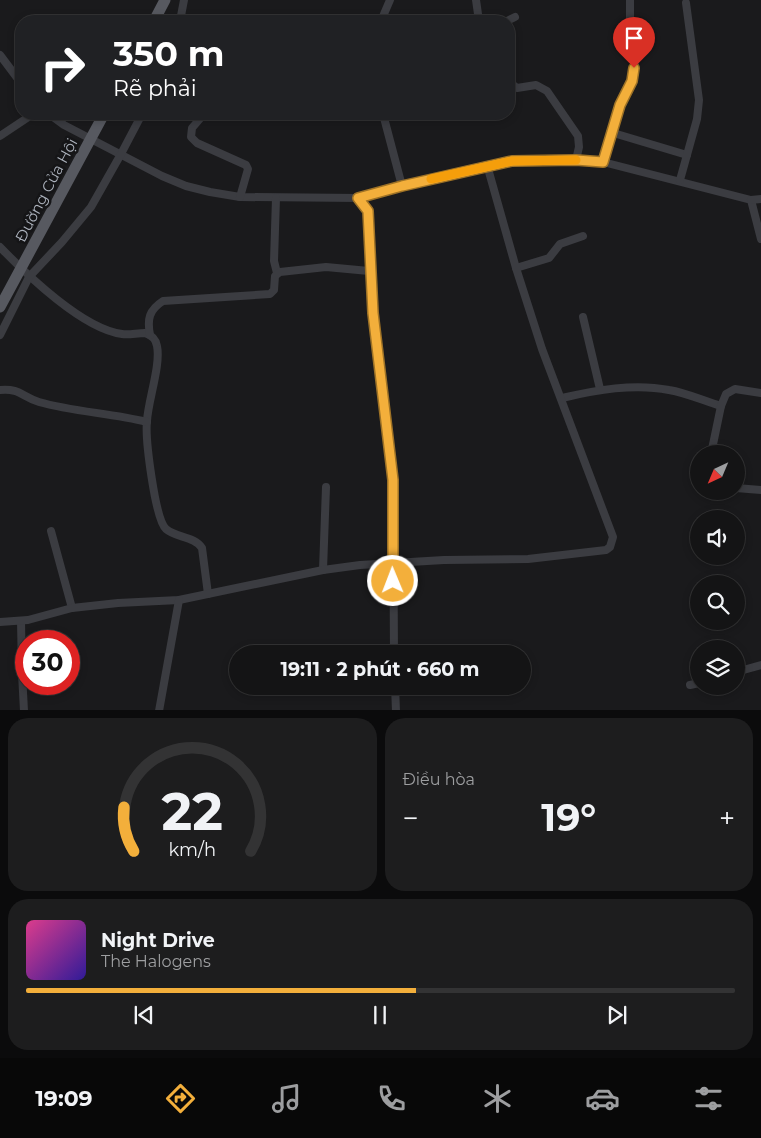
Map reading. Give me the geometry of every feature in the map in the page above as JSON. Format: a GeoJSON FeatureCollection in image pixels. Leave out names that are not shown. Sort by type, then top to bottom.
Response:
{"type":"FeatureCollection","features":[{"type":"Feature","properties":{"kind":"main road"},"geometry":{"type":"LineString","coordinates":[[157,15],[166,0]]}},
{"type":"Feature","properties":{"kind":"main road","name":"Đường Cửa Hội"},"geometry":{"type":"LineString","coordinates":[[0,307],[25,273],[101,120]]}},
{"type":"Feature","properties":{"kind":"street"},"geometry":{"type":"LineString","coordinates":[[181,15],[184,0]]}},
{"type":"Feature","properties":{"kind":"street"},"geometry":{"type":"LineString","coordinates":[[384,15],[390,0]]}},
{"type":"Feature","properties":{"kind":"street"},"geometry":{"type":"LineString","coordinates":[[476,0],[478,15]]}},
{"type":"Feature","properties":{"kind":"street"},"geometry":{"type":"LineString","coordinates":[[603,162],[610,132],[620,105],[632,81],[634,68],[630,28],[630,0]]}},
{"type":"Feature","properties":{"kind":"street"},"geometry":{"type":"LineString","coordinates":[[680,180],[697,119],[699,100],[686,3]]}},
{"type":"Feature","properties":{"kind":"street"},"geometry":{"type":"LineString","coordinates":[[0,55],[15,75]]}},
{"type":"Feature","properties":{"kind":"street"},"geometry":{"type":"LineString","coordinates":[[515,86],[517,88],[536,85],[546,92],[578,136],[579,147],[576,160]]}},
{"type":"Feature","properties":{"kind":"street"},"geometry":{"type":"LineString","coordinates":[[0,136],[24,120]]}},
{"type":"Feature","properties":{"kind":"street"},"geometry":{"type":"LineString","coordinates":[[57,120],[162,176],[186,186],[240,197],[358,198],[487,165],[526,160],[576,160],[603,162],[680,180],[751,200],[761,199]]}},
{"type":"Feature","properties":{"kind":"street"},"geometry":{"type":"LineString","coordinates":[[0,335],[25,273],[82,219],[104,186],[139,120]]}},
{"type":"Feature","properties":{"kind":"street"},"geometry":{"type":"LineString","coordinates":[[199,120],[192,128],[191,137],[198,143],[246,165],[248,169],[240,197]]}},
{"type":"Feature","properties":{"kind":"street"},"geometry":{"type":"LineString","coordinates":[[385,120],[402,186]]}},
{"type":"Feature","properties":{"kind":"street"},"geometry":{"type":"LineString","coordinates":[[610,132],[687,155]]}},
{"type":"Feature","properties":{"kind":"street"},"geometry":{"type":"LineString","coordinates":[[0,622],[21,621],[72,608],[118,603],[179,600],[323,570],[392,563],[528,559],[610,548],[613,537],[542,349],[516,268],[487,165]]}},
{"type":"Feature","properties":{"kind":"street"},"geometry":{"type":"LineString","coordinates":[[208,594],[202,548],[196,541],[167,530],[160,520],[152,478],[147,422],[158,351],[157,344],[150,335],[149,315],[163,301],[270,294],[274,290],[277,273],[274,261],[276,198]]}},
{"type":"Feature","properties":{"kind":"street"},"geometry":{"type":"LineString","coordinates":[[358,198],[368,211],[373,319],[393,480],[394,645]]}},
{"type":"Feature","properties":{"kind":"street"},"geometry":{"type":"LineString","coordinates":[[751,200],[761,239]]}},
{"type":"Feature","properties":{"kind":"street"},"geometry":{"type":"LineString","coordinates":[[516,268],[549,258],[560,244],[583,236]]}},
{"type":"Feature","properties":{"kind":"street"},"geometry":{"type":"LineString","coordinates":[[0,247],[25,273],[58,300],[103,329],[124,335],[145,333],[150,335]]}},
{"type":"Feature","properties":{"kind":"street"},"geometry":{"type":"LineString","coordinates":[[277,273],[326,267],[370,271]]}},
{"type":"Feature","properties":{"kind":"street"},"geometry":{"type":"LineString","coordinates":[[583,317],[600,389]]}},
{"type":"Feature","properties":{"kind":"street"},"geometry":{"type":"LineString","coordinates":[[0,390],[14,389],[39,402],[125,416],[147,422]]}},
{"type":"Feature","properties":{"kind":"street"},"geometry":{"type":"LineString","coordinates":[[562,398],[600,389],[667,390],[721,406]]}},
{"type":"Feature","properties":{"kind":"street"},"geometry":{"type":"LineString","coordinates":[[714,445],[721,406],[726,394],[732,389],[761,393]]}},
{"type":"Feature","properties":{"kind":"street"},"geometry":{"type":"LineString","coordinates":[[323,570],[326,487]]}},
{"type":"Feature","properties":{"kind":"street"},"geometry":{"type":"LineString","coordinates":[[745,489],[761,490]]}},
{"type":"Feature","properties":{"kind":"street"},"geometry":{"type":"LineString","coordinates":[[52,531],[72,608]]}},
{"type":"Feature","properties":{"kind":"street"},"geometry":{"type":"LineString","coordinates":[[159,710],[179,600]]}},
{"type":"Feature","properties":{"kind":"street"},"geometry":{"type":"LineString","coordinates":[[21,621],[24,710]]}},
{"type":"Feature","properties":{"kind":"street"},"geometry":{"type":"LineString","coordinates":[[745,669],[761,665]]}},
{"type":"Feature","properties":{"kind":"street"},"geometry":{"type":"LineString","coordinates":[[395,695],[396,710]]}},
{"type":"Feature","properties":{"kind":"slow traffic"},"geometry":{"type":"LineString","coordinates":[[431,179],[487,165],[512,161],[576,160]]}},
{"type":"Feature","properties":{"kind":"route"},"geometry":{"type":"LineString","coordinates":[[393,581],[393,480],[373,313],[368,211],[358,198],[487,165],[512,161],[576,160],[603,162],[610,132],[624,94],[632,81],[634,68]]}}]}
